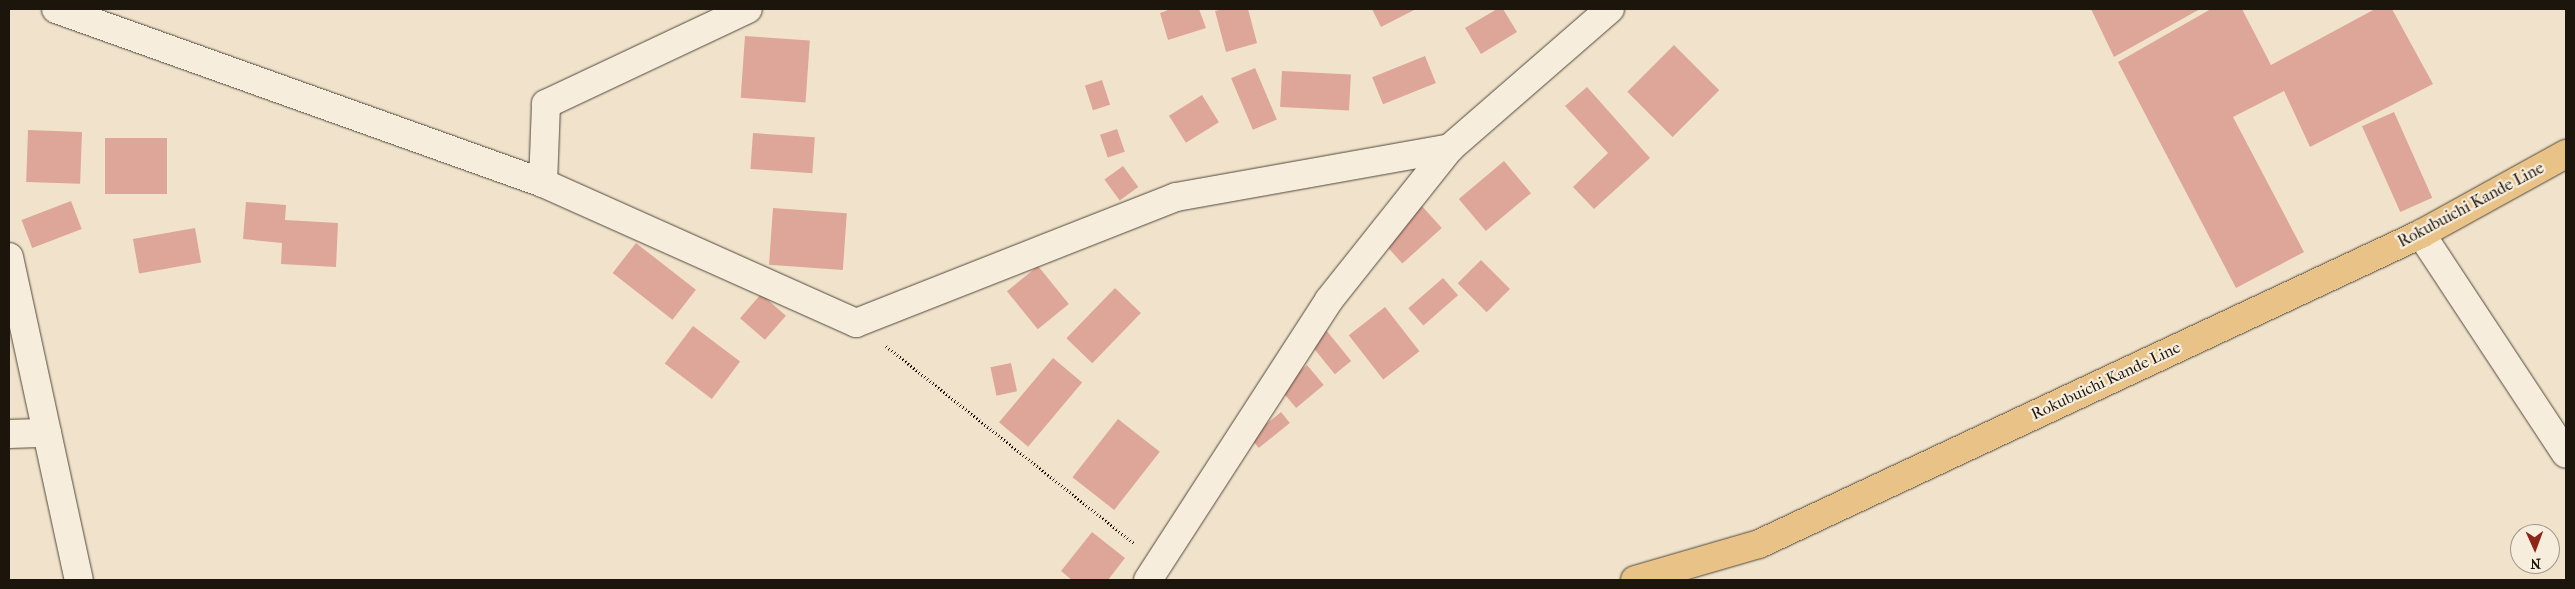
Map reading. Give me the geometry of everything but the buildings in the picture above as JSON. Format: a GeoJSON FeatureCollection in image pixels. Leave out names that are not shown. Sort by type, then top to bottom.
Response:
{"type":"FeatureCollection","features":[{"type":"Feature","properties":{"kind":"main road","name":"Rokubuichi Kande Line"},"geometry":{"type":"LineString","coordinates":[[1635,580],[1759,544],[2421,234],[2566,154]]}},
{"type":"Feature","properties":{"kind":"street"},"geometry":{"type":"LineString","coordinates":[[56,9],[543,183],[856,323],[1176,197],[1450,148]]}},
{"type":"Feature","properties":{"kind":"street"},"geometry":{"type":"LineString","coordinates":[[543,183],[546,104],[748,9]]}},
{"type":"Feature","properties":{"kind":"street"},"geometry":{"type":"LineString","coordinates":[[1154,572],[1329,300],[1450,148],[1610,9]]}},
{"type":"Feature","properties":{"kind":"street"},"geometry":{"type":"LineString","coordinates":[[2421,234],[2566,454]]}},
{"type":"Feature","properties":{"kind":"street"},"geometry":{"type":"LineString","coordinates":[[9,257],[79,580]]}},
{"type":"Feature","properties":{"kind":"street"},"geometry":{"type":"LineString","coordinates":[[9,434],[47,433]]}},
{"type":"Feature","properties":{"kind":"path"},"geometry":{"type":"LineString","coordinates":[[856,323],[1154,572]]}}]}
